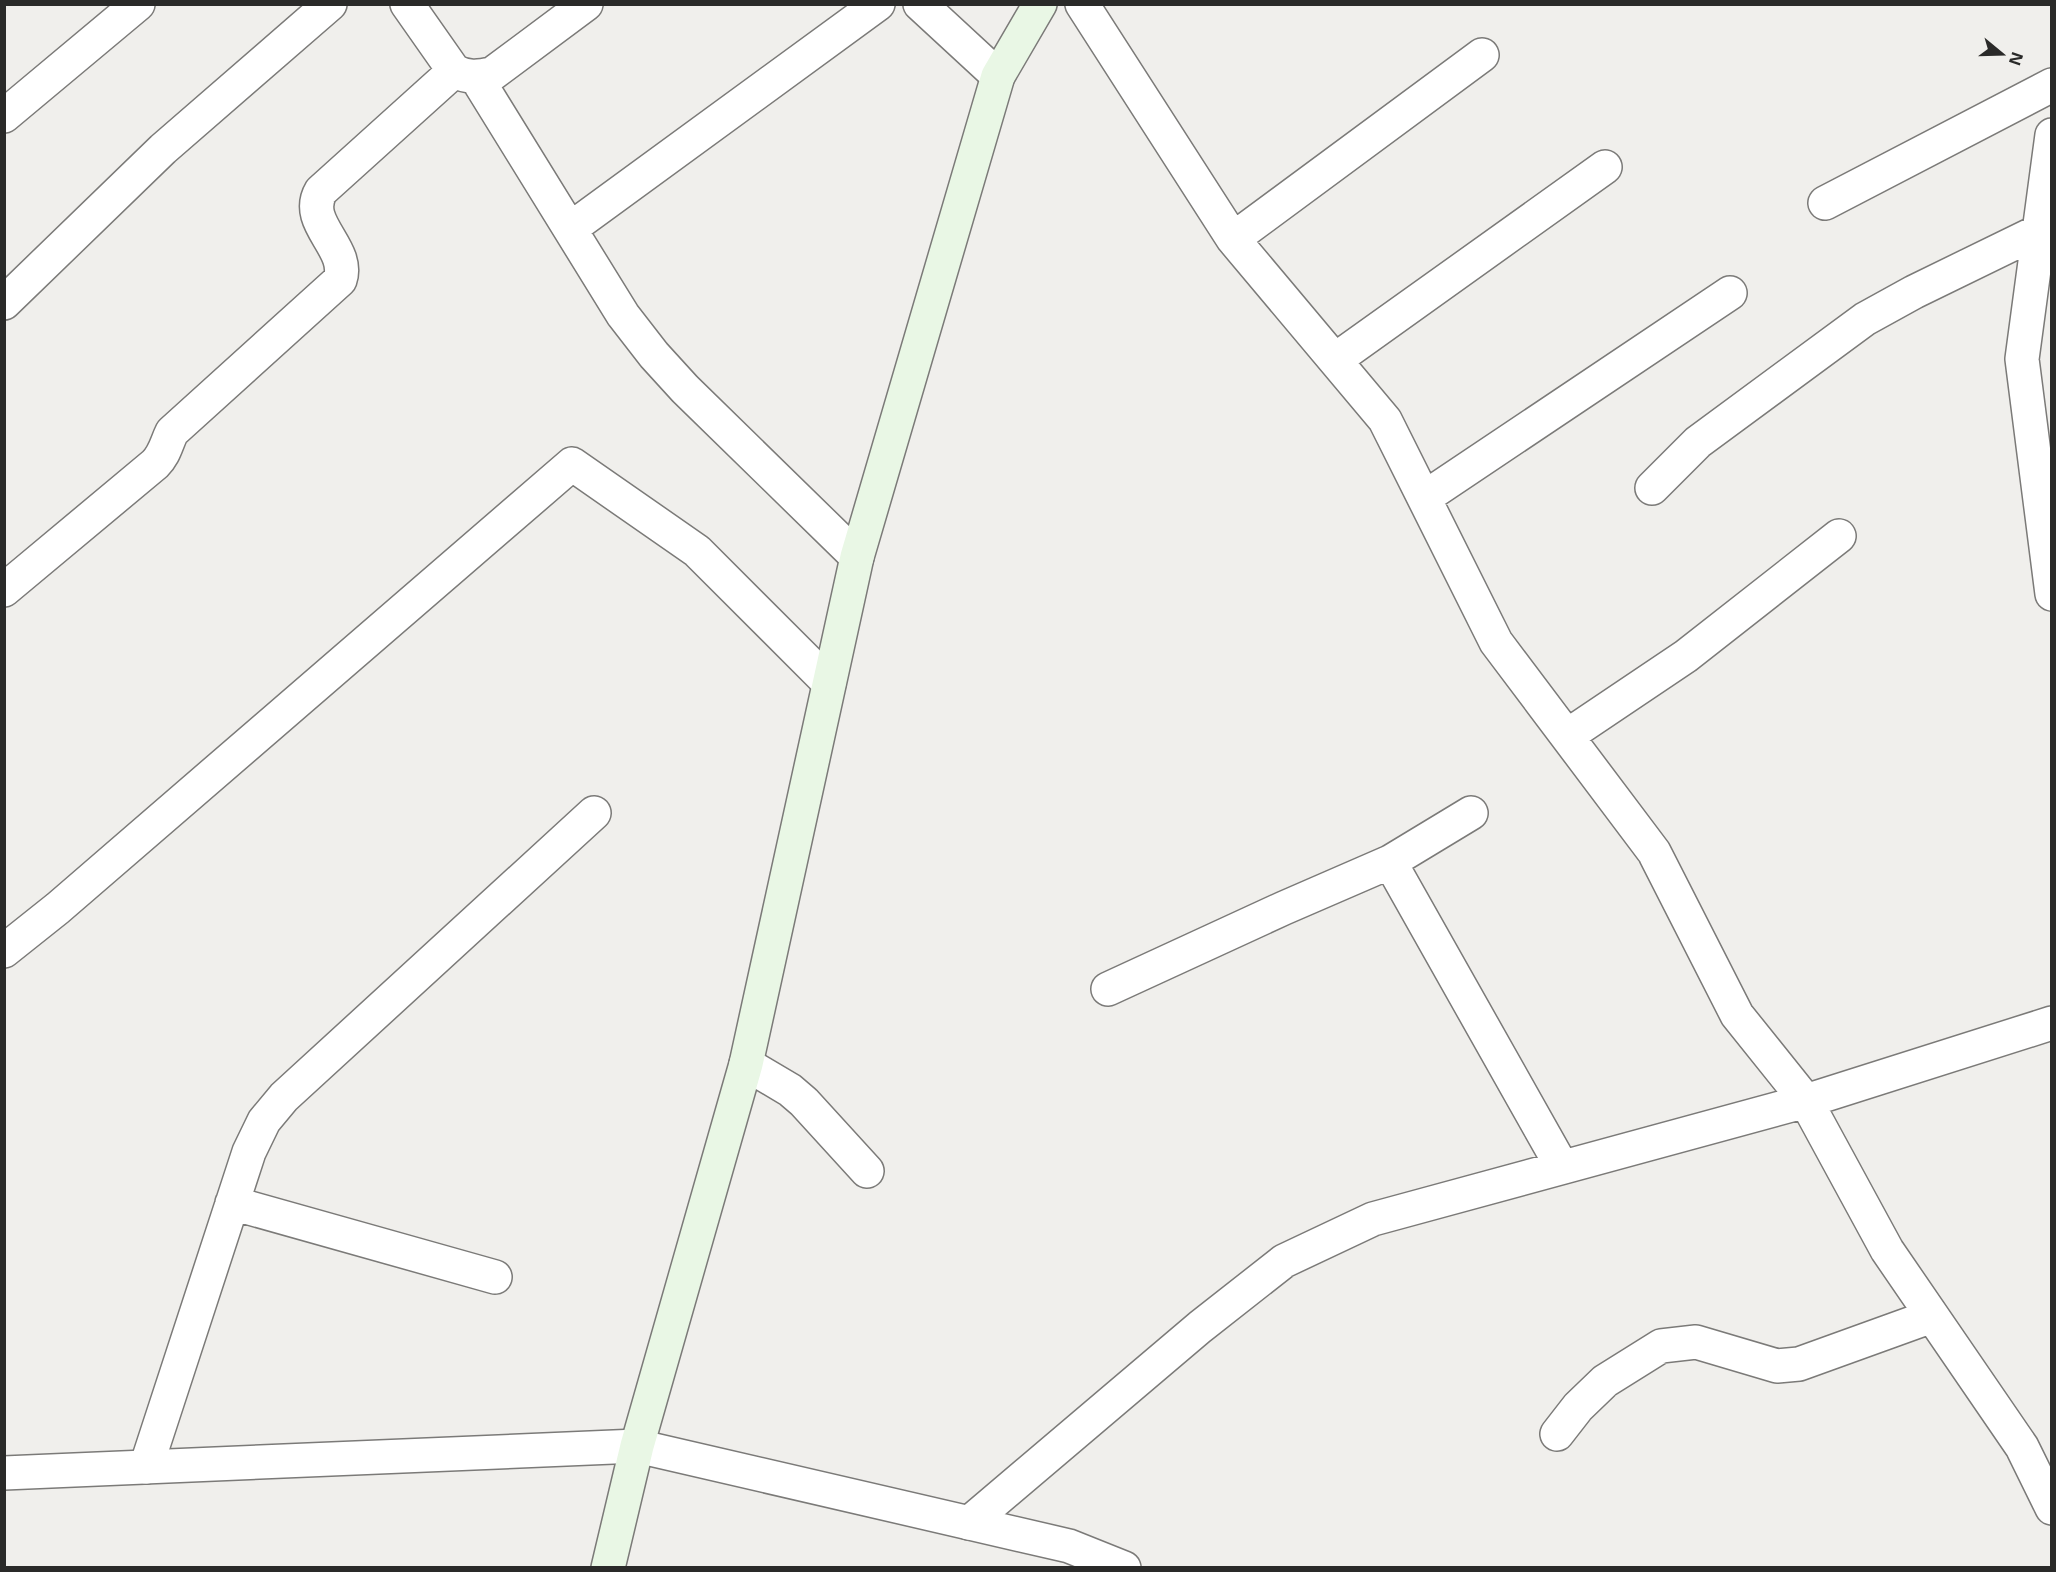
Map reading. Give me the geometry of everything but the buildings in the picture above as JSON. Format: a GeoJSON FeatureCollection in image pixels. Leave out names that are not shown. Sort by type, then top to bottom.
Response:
{"type":"FeatureCollection","features":[{"type":"Feature","properties":{"kind":"main road"},"geometry":{"type":"LineString","coordinates":[[608,1568],[637,1446],[746,1064],[857,556],[998,76],[1040,4]]}},
{"type":"Feature","properties":{"kind":"street"},"geometry":{"type":"LineString","coordinates":[[4,116],[138,4]]}},
{"type":"Feature","properties":{"kind":"street"},"geometry":{"type":"LineString","coordinates":[[4,303],[163,149],[330,4]]}},
{"type":"Feature","properties":{"kind":"street"},"geometry":{"type":"LineString","coordinates":[[407,4],[465,74],[570,229],[623,315],[654,356],[693,397],[857,556]]}},
{"type":"Feature","properties":{"kind":"street"},"geometry":{"type":"LineString","coordinates":[[4,590],[155,464],[166,451],[172,432],[340,280],[343,271],[341,261],[317,215],[315,206],[321,191],[465,74],[492,74],[586,4]]}},
{"type":"Feature","properties":{"kind":"street"},"geometry":{"type":"LineString","coordinates":[[570,229],[878,4]]}},
{"type":"Feature","properties":{"kind":"street"},"geometry":{"type":"LineString","coordinates":[[920,4],[998,76]]}},
{"type":"Feature","properties":{"kind":"street"},"geometry":{"type":"LineString","coordinates":[[1082,4],[1233,239],[1385,420],[1496,642],[1654,852],[1737,1015],[1806,1101],[1887,1250],[2022,1447],[2052,1508]]}},
{"type":"Feature","properties":{"kind":"street"},"geometry":{"type":"LineString","coordinates":[[1233,239],[1482,55]]}},
{"type":"Feature","properties":{"kind":"street"},"geometry":{"type":"LineString","coordinates":[[1825,203],[2052,85]]}},
{"type":"Feature","properties":{"kind":"street"},"geometry":{"type":"LineString","coordinates":[[2052,135],[2022,359],[2052,594]]}},
{"type":"Feature","properties":{"kind":"street"},"geometry":{"type":"LineString","coordinates":[[1335,360],[1605,167]]}},
{"type":"Feature","properties":{"kind":"street"},"geometry":{"type":"LineString","coordinates":[[1652,488],[1698,442],[1865,319],[1914,292],[2039,231]]}},
{"type":"Feature","properties":{"kind":"street"},"geometry":{"type":"LineString","coordinates":[[1424,498],[1730,292]]}},
{"type":"Feature","properties":{"kind":"street"},"geometry":{"type":"LineString","coordinates":[[4,951],[58,908],[572,464],[698,551],[829,683]]}},
{"type":"Feature","properties":{"kind":"street"},"geometry":{"type":"LineString","coordinates":[[1567,736],[1686,656],[1839,536]]}},
{"type":"Feature","properties":{"kind":"street"},"geometry":{"type":"LineString","coordinates":[[146,1467],[232,1203],[264,1121],[284,1097],[594,813]]}},
{"type":"Feature","properties":{"kind":"street"},"geometry":{"type":"LineString","coordinates":[[1108,989],[1390,862],[1471,813]]}},
{"type":"Feature","properties":{"kind":"street"},"geometry":{"type":"LineString","coordinates":[[1390,862],[1562,1167]]}},
{"type":"Feature","properties":{"kind":"street"},"geometry":{"type":"LineString","coordinates":[[969,1523],[1200,1327],[1284,1261],[1373,1219],[1806,1101],[2052,1023]]}},
{"type":"Feature","properties":{"kind":"street"},"geometry":{"type":"LineString","coordinates":[[746,1064],[789,1090],[804,1102],[867,1171]]}},
{"type":"Feature","properties":{"kind":"street"},"geometry":{"type":"LineString","coordinates":[[232,1203],[495,1277]]}},
{"type":"Feature","properties":{"kind":"street"},"geometry":{"type":"LineString","coordinates":[[1557,1434],[1578,1407],[1605,1381],[1661,1346],[1696,1342],[1777,1366],[1799,1364],[1932,1316]]}},
{"type":"Feature","properties":{"kind":"street"},"geometry":{"type":"LineString","coordinates":[[4,1473],[637,1446],[1069,1546],[1124,1568]]}}]}
